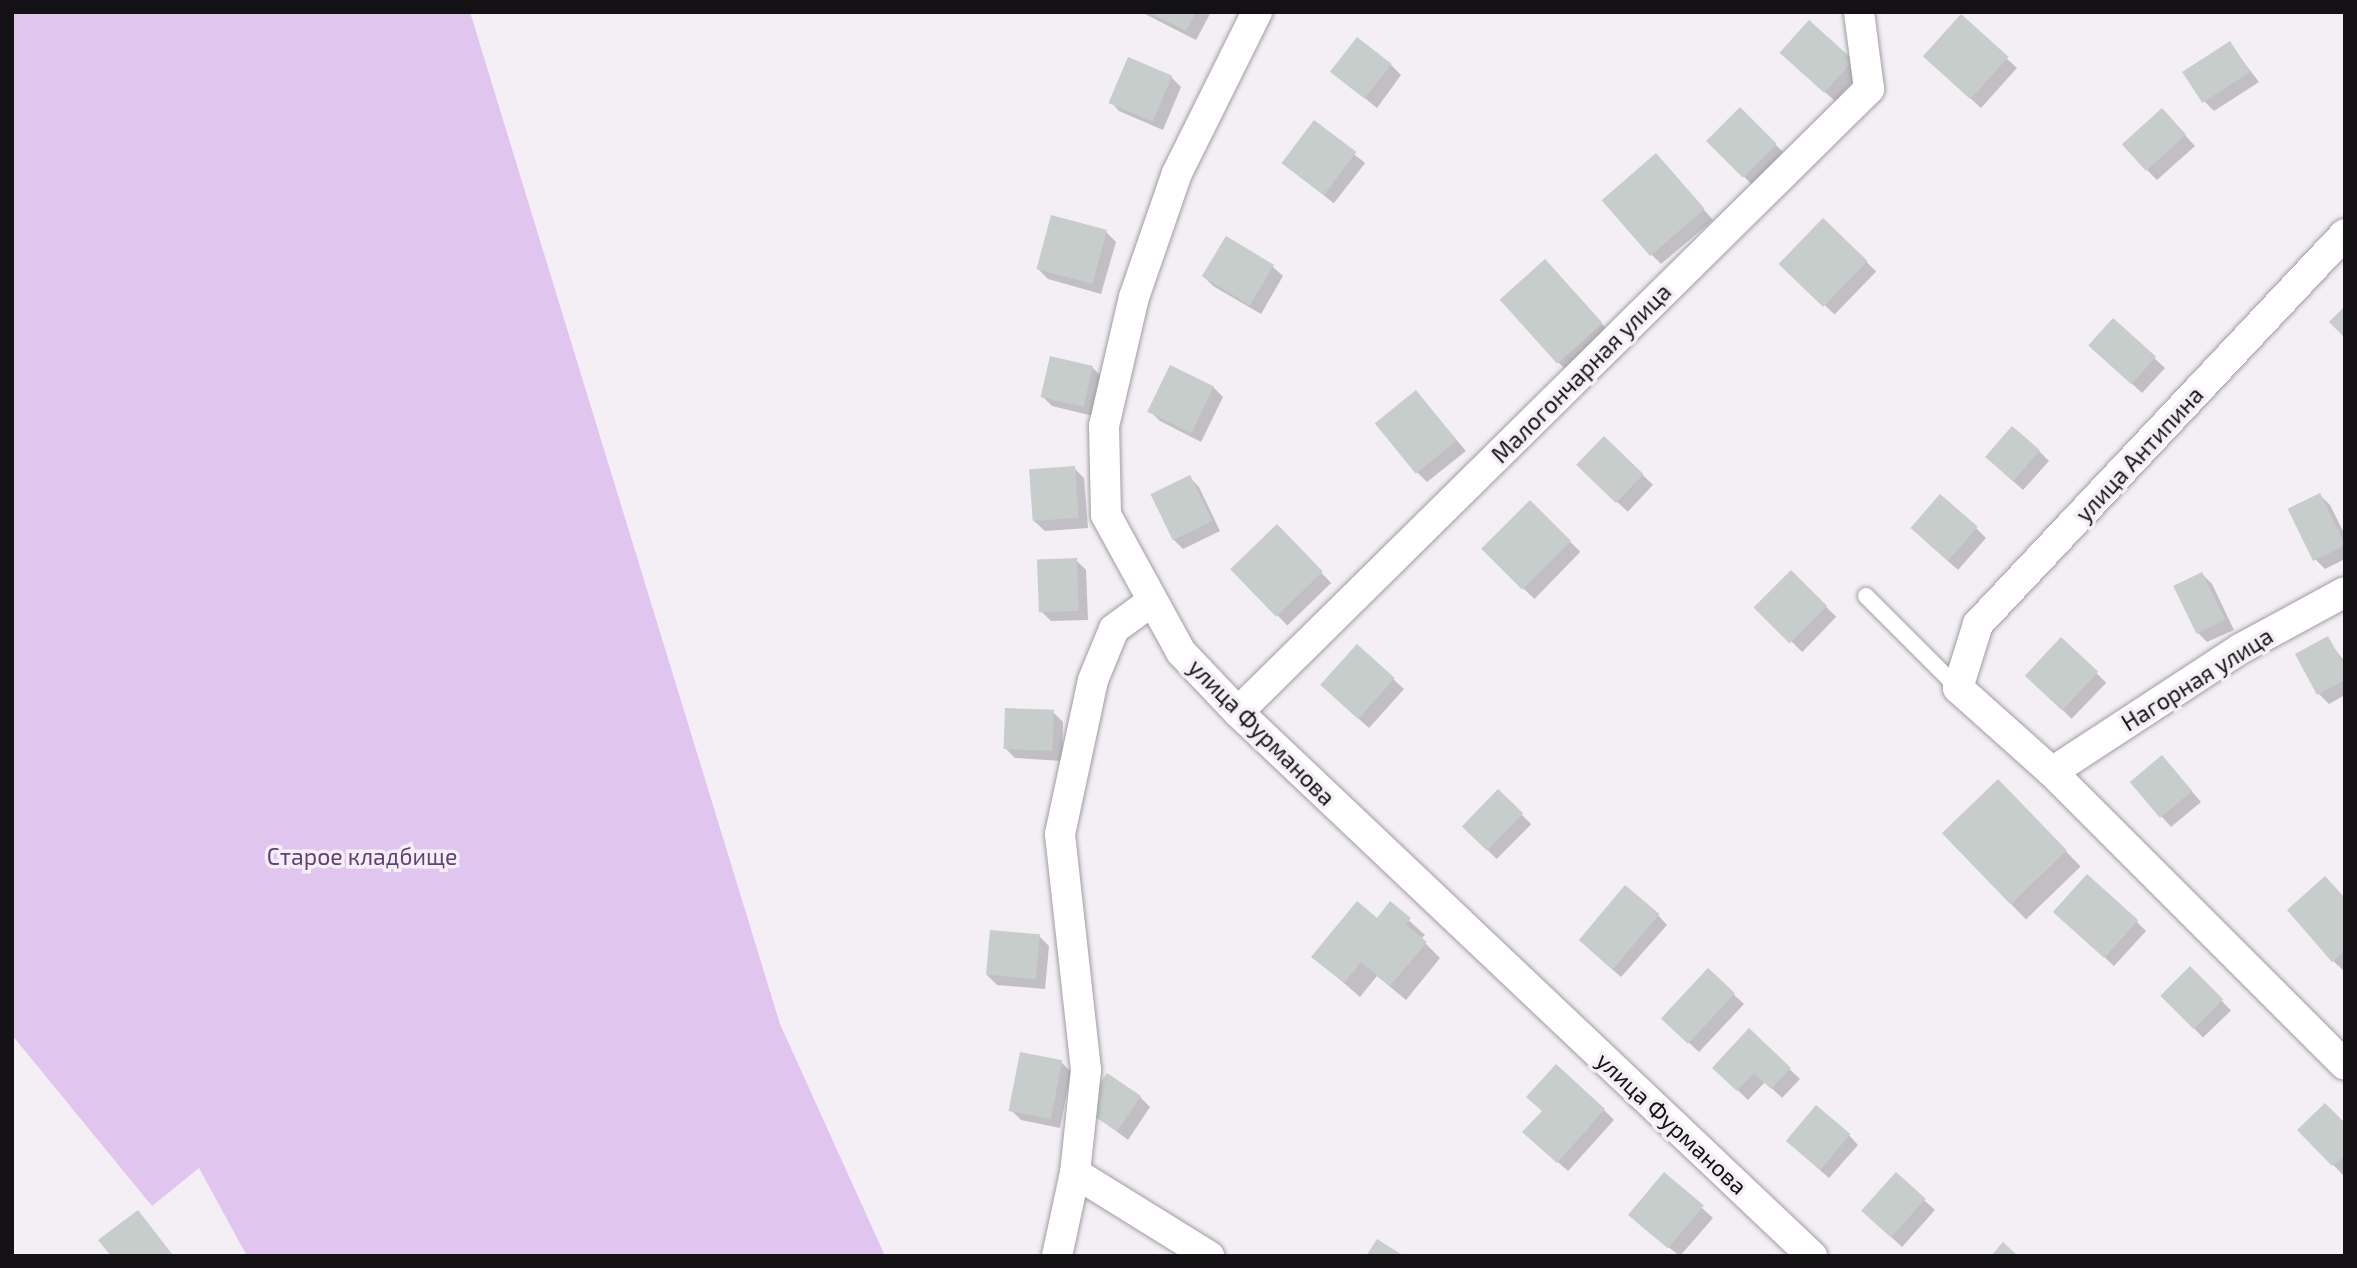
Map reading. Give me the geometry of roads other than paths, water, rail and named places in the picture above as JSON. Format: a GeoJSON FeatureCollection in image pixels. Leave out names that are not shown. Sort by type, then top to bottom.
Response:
{"type":"FeatureCollection","features":[{"type":"Feature","properties":{"kind":"street","name":"улица Фурманова"},"geometry":{"type":"LineString","coordinates":[[1257,12],[1177,173],[1134,297],[1104,426],[1106,515],[1151,602],[1181,652],[1238,712],[1812,1256]]}},
{"type":"Feature","properties":{"kind":"street","name":"Малогончарная улица"},"geometry":{"type":"LineString","coordinates":[[1238,712],[1869,89],[1859,12]]}},
{"type":"Feature","properties":{"kind":"street","name":"улица Антипина"},"geometry":{"type":"LineString","coordinates":[[1958,688],[1978,624],[2345,234]]}},
{"type":"Feature","properties":{"kind":"street","name":"Нагорная улица"},"geometry":{"type":"LineString","coordinates":[[2052,772],[2240,649],[2345,592]]}},
{"type":"Feature","properties":{"kind":"street"},"geometry":{"type":"LineString","coordinates":[[1057,1256],[1075,1173],[1086,1070],[1060,834],[1093,680],[1114,629],[1151,602]]}},
{"type":"Feature","properties":{"kind":"street"},"geometry":{"type":"LineString","coordinates":[[1958,688],[2052,772],[2345,1065]]}},
{"type":"Feature","properties":{"kind":"street"},"geometry":{"type":"LineString","coordinates":[[1075,1173],[1209,1256]]}},
{"type":"Feature","properties":{"kind":"lane"},"geometry":{"type":"LineString","coordinates":[[1866,596],[1958,688]]}},
{"type":"Feature","properties":{"kind":"park label","name":"Старое кладбище"},"geometry":{"type":"Point","coordinates":[362,856]}}]}
